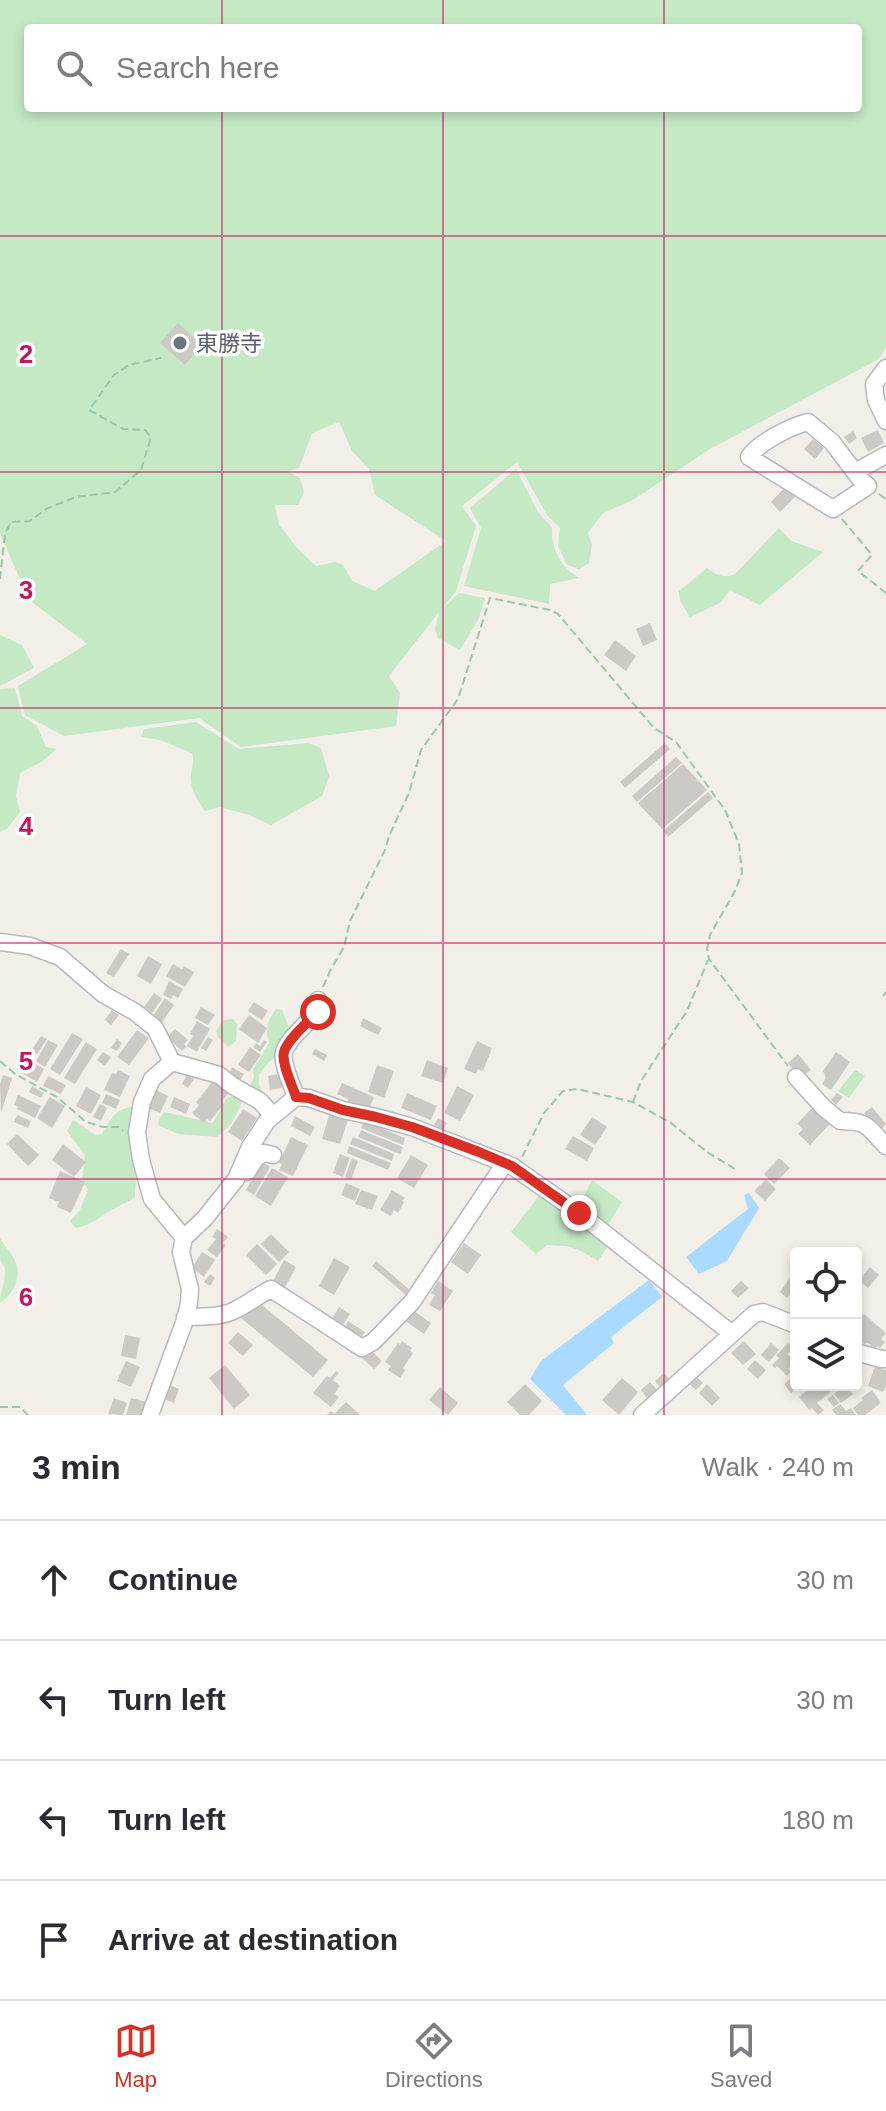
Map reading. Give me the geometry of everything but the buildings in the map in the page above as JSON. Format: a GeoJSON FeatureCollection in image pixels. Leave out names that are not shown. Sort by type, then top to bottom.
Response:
{"type":"FeatureCollection","features":[{"type":"Feature","properties":{"kind":"street"},"geometry":{"type":"LineString","coordinates":[[886,368],[874,384],[876,400],[886,421]]}},
{"type":"Feature","properties":{"kind":"street"},"geometry":{"type":"LineString","coordinates":[[808,422],[832,442],[868,486],[833,509],[749,457],[755,449],[808,422]]}},
{"type":"Feature","properties":{"kind":"street"},"geometry":{"type":"LineString","coordinates":[[855,472],[886,455]]}},
{"type":"Feature","properties":{"kind":"street"},"geometry":{"type":"LineString","coordinates":[[0,942],[30,946],[60,957],[103,994],[135,1012],[155,1028],[172,1062],[219,1075],[260,1101],[273,1116]]}},
{"type":"Feature","properties":{"kind":"street"},"geometry":{"type":"LineString","coordinates":[[296,1097],[284,1062],[284,1051],[318,1012],[318,1000]]}},
{"type":"Feature","properties":{"kind":"street"},"geometry":{"type":"LineString","coordinates":[[172,1062],[152,1079],[142,1102],[137,1132],[152,1199],[184,1238]]}},
{"type":"Feature","properties":{"kind":"street"},"geometry":{"type":"LineString","coordinates":[[796,1077],[840,1121],[867,1125],[886,1146]]}},
{"type":"Feature","properties":{"kind":"street"},"geometry":{"type":"LineString","coordinates":[[150,1415],[185,1317],[190,1289],[181,1252],[184,1238],[205,1218],[236,1179],[250,1147],[267,1121],[296,1097],[412,1127],[511,1166],[579,1213],[731,1333]]}},
{"type":"Feature","properties":{"kind":"street"},"geometry":{"type":"LineString","coordinates":[[236,1179],[243,1177],[256,1158],[264,1153],[273,1155]]}},
{"type":"Feature","properties":{"kind":"street"},"geometry":{"type":"LineString","coordinates":[[185,1317],[214,1316],[236,1310],[256,1295],[271,1289],[362,1348],[373,1342],[412,1302],[511,1166]]}},
{"type":"Feature","properties":{"kind":"street"},"geometry":{"type":"LineString","coordinates":[[642,1415],[754,1314],[763,1312],[790,1323]]}},
{"type":"Feature","properties":{"kind":"street"},"geometry":{"type":"LineString","coordinates":[[862,1353],[886,1359]]}},
{"type":"Feature","properties":{"kind":"path"},"geometry":{"type":"LineString","coordinates":[[0,579],[5,534],[11,522],[30,521],[46,509],[76,497],[115,492],[141,470],[151,437],[145,430],[123,429],[89,410],[114,375],[129,365],[161,358]]}},
{"type":"Feature","properties":{"kind":"path"},"geometry":{"type":"LineString","coordinates":[[833,509],[872,555],[858,571],[886,593]]}},
{"type":"Feature","properties":{"kind":"path"},"geometry":{"type":"LineString","coordinates":[[318,1000],[344,947],[350,921],[409,793],[421,750],[458,699],[490,598],[558,614],[654,728],[676,742],[725,810],[739,844],[742,873],[710,935],[707,949],[709,959],[796,1077]]}},
{"type":"Feature","properties":{"kind":"path"},"geometry":{"type":"LineString","coordinates":[[633,1102],[641,1081],[687,1011],[709,959]]}},
{"type":"Feature","properties":{"kind":"path"},"geometry":{"type":"LineString","coordinates":[[883,996],[886,992]]}},
{"type":"Feature","properties":{"kind":"path"},"geometry":{"type":"LineString","coordinates":[[0,1061],[15,1074],[57,1097],[86,1122],[118,1127],[139,1145]]}},
{"type":"Feature","properties":{"kind":"path"},"geometry":{"type":"LineString","coordinates":[[511,1166],[544,1113],[563,1091],[577,1089],[633,1102],[671,1123],[707,1152],[735,1169]]}},
{"type":"Feature","properties":{"kind":"path"},"geometry":{"type":"LineString","coordinates":[[0,1407],[20,1407],[28,1415]]}},
{"type":"Feature","properties":{"kind":"green space"},"geometry":{"type":"Polygon","coordinates":[[[0,0],[886,0],[886,348],[879,359],[710,449],[631,501],[603,513],[588,533],[592,545],[589,563],[579,569],[567,565],[558,546],[560,528],[547,515],[517,462],[462,506],[476,526],[456,591],[443,608],[459,593],[485,598],[479,618],[460,650],[438,638],[435,629],[439,612],[389,676],[400,693],[396,726],[241,747],[199,718],[64,736],[25,715],[18,686],[87,644],[29,600],[0,533],[0,0]],[[339,422],[312,433],[299,468],[287,471],[300,478],[304,492],[298,505],[275,505],[279,525],[316,566],[335,562],[343,565],[352,581],[375,591],[446,541],[375,495],[369,469],[352,451],[339,422]]]}},
{"type":"Feature","properties":{"kind":"green space"},"geometry":{"type":"Polygon","coordinates":[[[516,469],[538,512],[552,528],[558,557],[579,578],[550,584],[549,604],[464,586],[481,528],[470,508],[516,469]]]}},
{"type":"Feature","properties":{"kind":"green space"},"geometry":{"type":"Polygon","coordinates":[[[779,528],[791,541],[823,552],[760,605],[730,590],[720,603],[690,617],[680,601],[679,591],[707,568],[720,576],[735,574],[779,528]]]}},
{"type":"Feature","properties":{"kind":"green space"},"geometry":{"type":"Polygon","coordinates":[[[0,635],[22,645],[34,668],[0,686],[0,635]]]}},
{"type":"Feature","properties":{"kind":"green space"},"geometry":{"type":"Polygon","coordinates":[[[15,688],[22,716],[37,726],[46,747],[56,749],[43,761],[20,773],[16,796],[20,812],[7,829],[0,832],[0,689],[15,688]]]}},
{"type":"Feature","properties":{"kind":"green space"},"geometry":{"type":"Polygon","coordinates":[[[196,722],[239,749],[309,743],[321,748],[329,776],[322,796],[271,825],[220,807],[205,811],[191,784],[192,753],[160,740],[141,737],[144,729],[196,722]]]}},
{"type":"Feature","properties":{"kind":"green space"},"geometry":{"type":"Polygon","coordinates":[[[276,1009],[282,1010],[291,1032],[281,1054],[259,1074],[259,1085],[268,1103],[249,1089],[254,1077],[253,1070],[269,1043],[268,1025],[276,1009]]]}},
{"type":"Feature","properties":{"kind":"green space"},"geometry":{"type":"Polygon","coordinates":[[[233,1019],[237,1024],[236,1041],[228,1047],[216,1031],[223,1020],[233,1019]]]}},
{"type":"Feature","properties":{"kind":"green space"},"geometry":{"type":"Polygon","coordinates":[[[855,1070],[865,1076],[849,1098],[838,1091],[855,1070]]]}},
{"type":"Feature","properties":{"kind":"green space"},"geometry":{"type":"Polygon","coordinates":[[[232,1096],[243,1101],[231,1124],[217,1137],[178,1134],[158,1125],[164,1112],[213,1123],[226,1099],[232,1096]]]}},
{"type":"Feature","properties":{"kind":"green space"},"geometry":{"type":"Polygon","coordinates":[[[138,1106],[130,1150],[136,1179],[135,1197],[93,1222],[76,1228],[70,1221],[80,1210],[88,1190],[82,1181],[85,1155],[67,1131],[73,1120],[96,1135],[102,1134],[116,1114],[138,1106]]]}},
{"type":"Feature","properties":{"kind":"green space"},"geometry":{"type":"Polygon","coordinates":[[[592,1180],[622,1202],[605,1230],[578,1208],[592,1180]]]}},
{"type":"Feature","properties":{"kind":"green space"},"geometry":{"type":"Polygon","coordinates":[[[541,1193],[609,1244],[598,1261],[579,1250],[563,1246],[547,1245],[536,1254],[511,1232],[541,1193]]]}},
{"type":"Feature","properties":{"kind":"green space"},"geometry":{"type":"Polygon","coordinates":[[[0,1238],[14,1258],[18,1273],[13,1290],[0,1303],[5,1275],[0,1258],[0,1238]]]}},
{"type":"Feature","properties":{"kind":"water"},"geometry":{"type":"Polygon","coordinates":[[[749,1193],[759,1208],[727,1261],[699,1274],[686,1257],[748,1209],[744,1195],[749,1193]]]}},
{"type":"Feature","properties":{"kind":"water"},"geometry":{"type":"Polygon","coordinates":[[[649,1280],[662,1297],[611,1337],[614,1343],[563,1385],[587,1415],[566,1415],[530,1379],[541,1361],[649,1280]]]}},
{"type":"Feature","properties":{"kind":"place","name":"東勝寺"},"geometry":{"type":"Point","coordinates":[180,343]}},
{"type":"Feature","properties":{"kind":"route"},"geometry":{"type":"LineString","coordinates":[[318,1012],[284,1051],[284,1062],[296,1097],[412,1127],[479,1152],[512,1166],[579,1213]]}}]}
